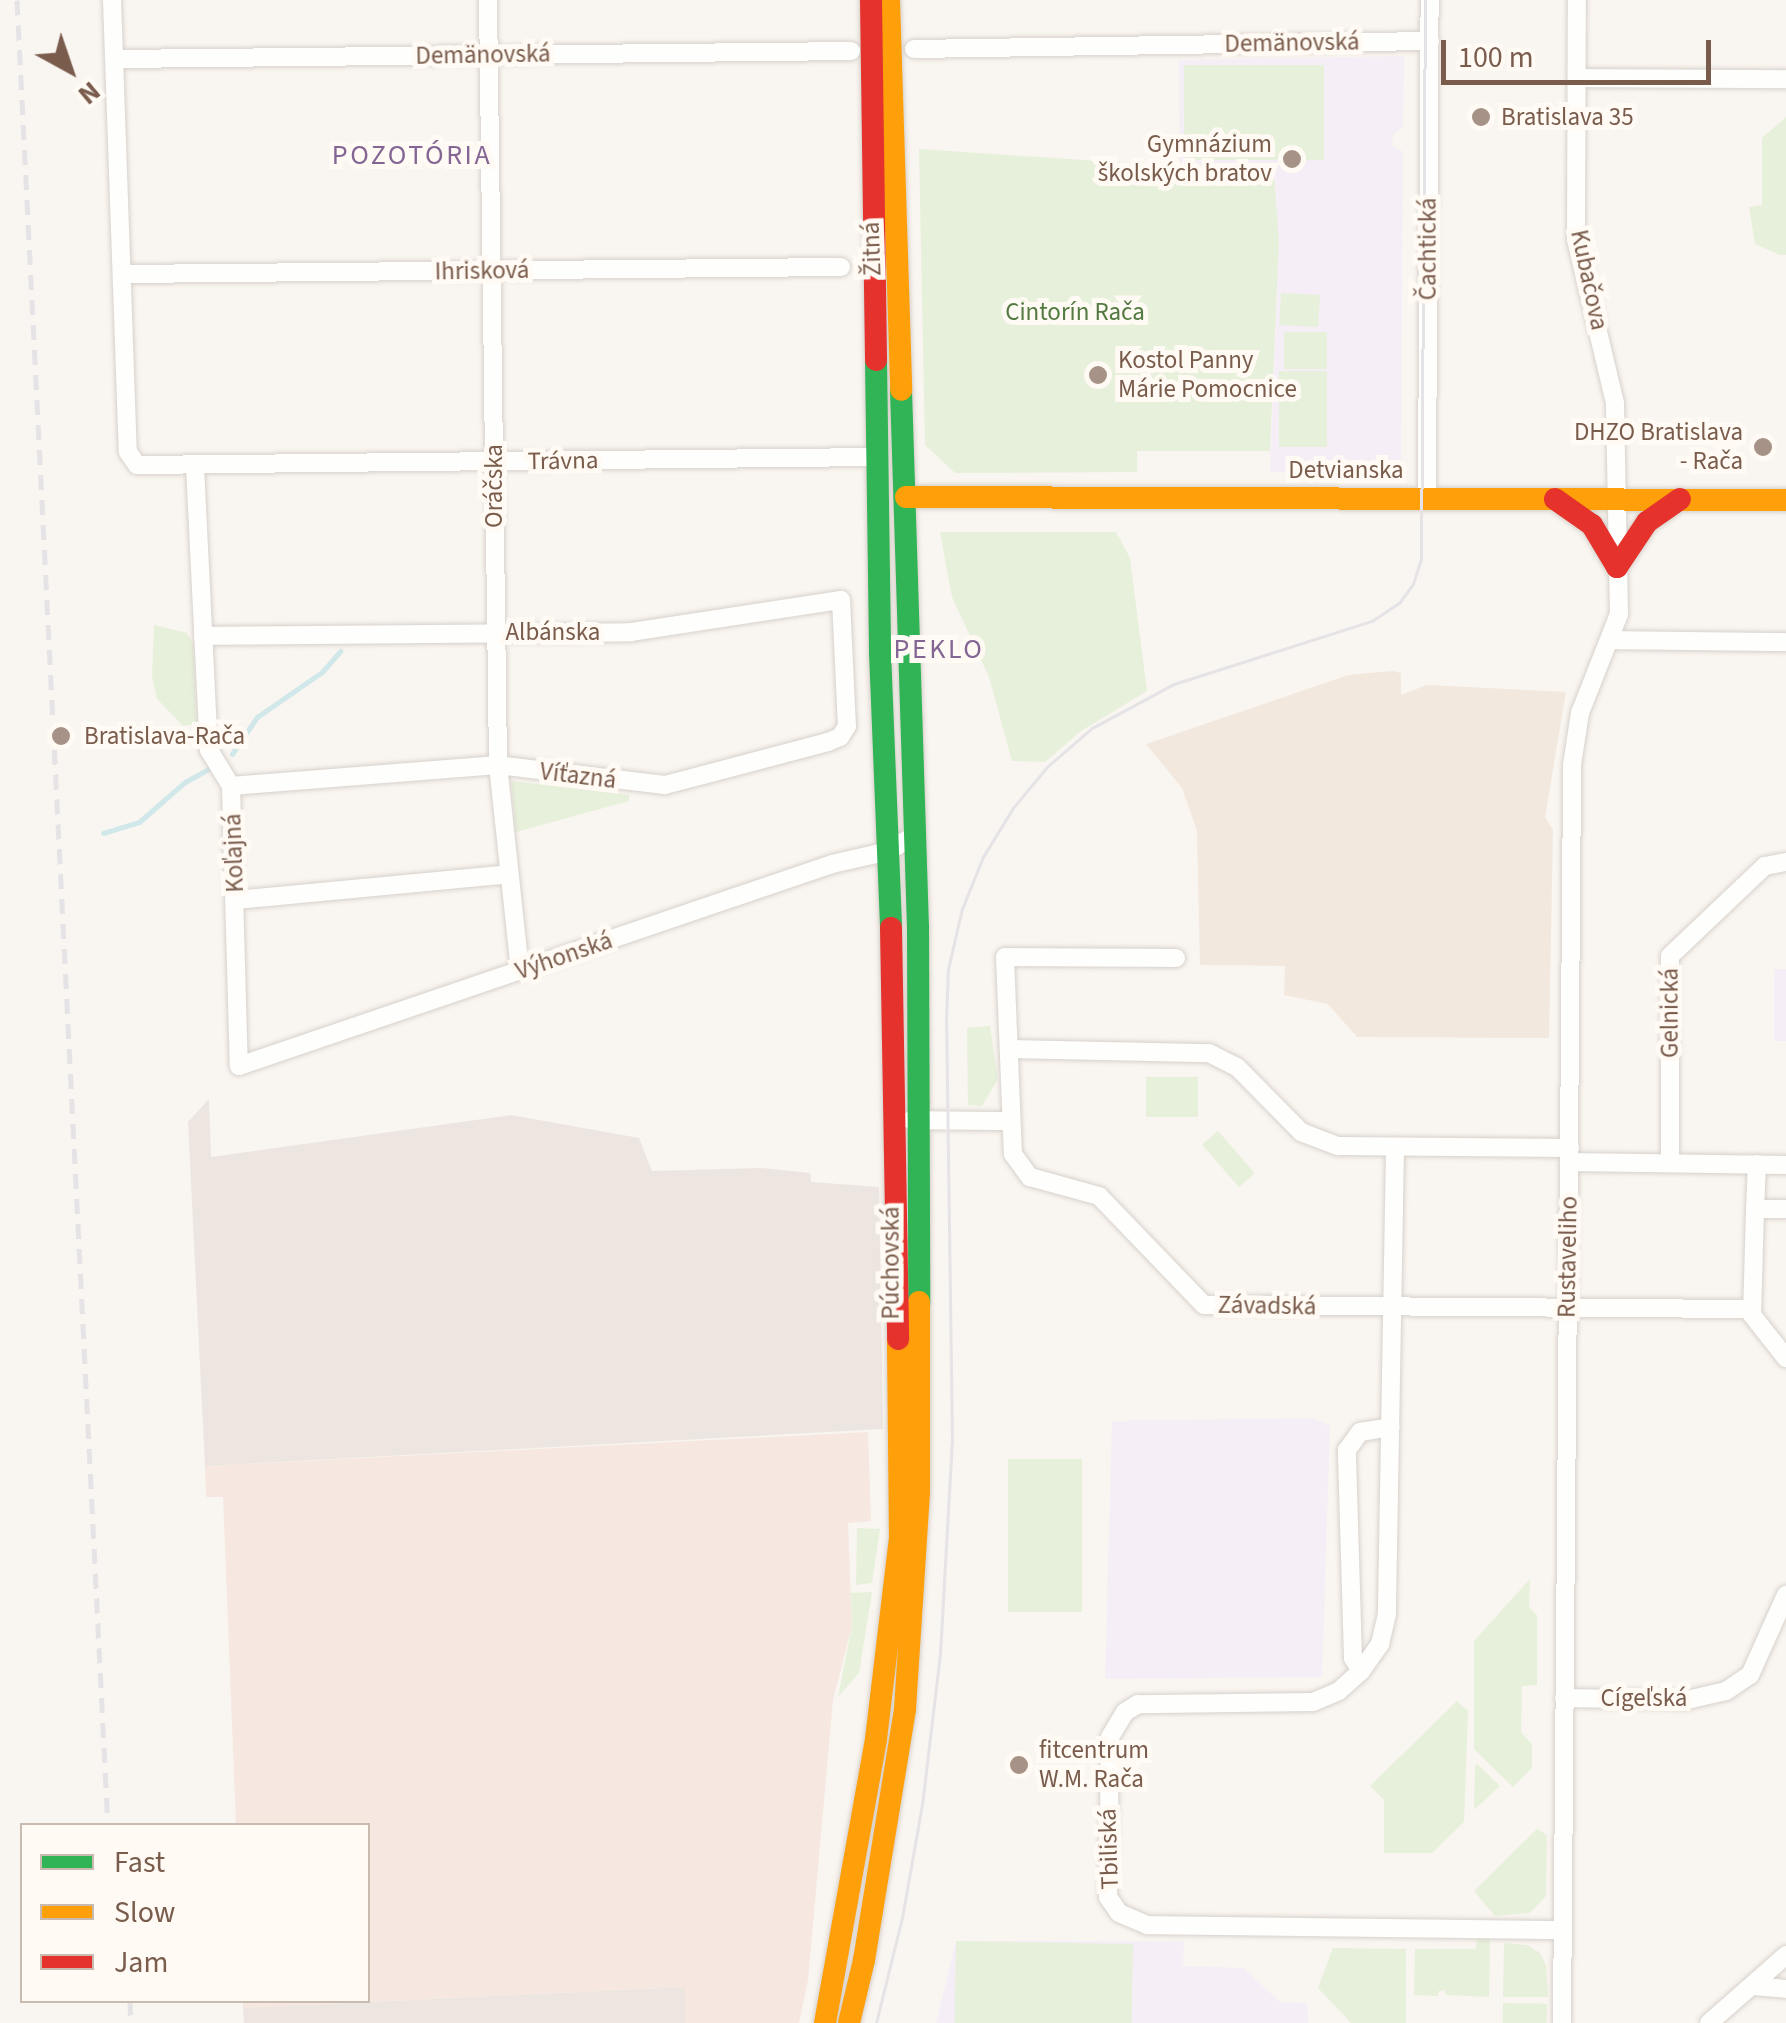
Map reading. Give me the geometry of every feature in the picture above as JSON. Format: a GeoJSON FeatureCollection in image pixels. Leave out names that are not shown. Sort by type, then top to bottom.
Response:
{"type":"FeatureCollection","features":[{"type":"Feature","properties":{"kind":"main road","name":"Žitná"},"geometry":{"type":"LineString","coordinates":[[871,0],[876,457]]}},
{"type":"Feature","properties":{"kind":"main road","name":"Žitná"},"geometry":{"type":"LineString","coordinates":[[890,0],[906,497]]}},
{"type":"Feature","properties":{"kind":"main road"},"geometry":{"type":"LineString","coordinates":[[876,457],[906,497],[880,532]]}},
{"type":"Feature","properties":{"kind":"main road","name":"Púchovská"},"geometry":{"type":"LineString","coordinates":[[825,2023],[876,1738],[900,1538],[895,1102],[876,457]]}},
{"type":"Feature","properties":{"kind":"main road","name":"Púchovská"},"geometry":{"type":"LineString","coordinates":[[849,2023],[864,1960],[904,1709],[919,1468],[918,1166],[928,1122],[920,1086],[906,497]]}},
{"type":"Feature","properties":{"kind":"main road","name":"Detvianska"},"geometry":{"type":"LineString","coordinates":[[906,497],[1786,500]]}},
{"type":"Feature","properties":{"kind":"main road"},"geometry":{"type":"LineString","coordinates":[[1556,498],[1592,525],[1617,566],[1647,522],[1680,499]]}},
{"type":"Feature","properties":{"kind":"street"},"geometry":{"type":"LineString","coordinates":[[112,0],[124,274]]}},
{"type":"Feature","properties":{"kind":"street","name":"Oráčska"},"geometry":{"type":"LineString","coordinates":[[488,0],[498,764],[520,970]]}},
{"type":"Feature","properties":{"kind":"street","name":"Čachtická"},"geometry":{"type":"LineString","coordinates":[[1427,498],[1430,0]]}},
{"type":"Feature","properties":{"kind":"street","name":"Kubačova"},"geometry":{"type":"LineString","coordinates":[[1578,0],[1576,239],[1614,390],[1618,499]]}},
{"type":"Feature","properties":{"kind":"street","name":"Demänovská"},"geometry":{"type":"LineString","coordinates":[[914,50],[1430,41]]}},
{"type":"Feature","properties":{"kind":"street","name":"Demänovská"},"geometry":{"type":"LineString","coordinates":[[115,59],[852,51]]}},
{"type":"Feature","properties":{"kind":"street"},"geometry":{"type":"LineString","coordinates":[[1577,78],[1786,79]]}},
{"type":"Feature","properties":{"kind":"street","name":"Ihrisková"},"geometry":{"type":"LineString","coordinates":[[124,274],[841,267]]}},
{"type":"Feature","properties":{"kind":"street","name":"Trávna"},"geometry":{"type":"LineString","coordinates":[[124,274],[128,452],[144,468],[876,457]]}},
{"type":"Feature","properties":{"kind":"street","name":"Koľajná"},"geometry":{"type":"LineString","coordinates":[[194,466],[209,750],[231,786],[239,1066]]}},
{"type":"Feature","properties":{"kind":"street","name":"Rustaveliho"},"geometry":{"type":"LineString","coordinates":[[1562,2023],[1572,765],[1580,714],[1619,614],[1618,499]]}},
{"type":"Feature","properties":{"kind":"street","name":"Albánska"},"geometry":{"type":"LineString","coordinates":[[203,636],[631,632],[842,600],[844,658]]}},
{"type":"Feature","properties":{"kind":"street"},"geometry":{"type":"LineString","coordinates":[[1611,640],[1786,642]]}},
{"type":"Feature","properties":{"kind":"street","name":"Víťazná"},"geometry":{"type":"LineString","coordinates":[[231,786],[498,764],[665,786],[840,737],[847,726],[844,658]]}},
{"type":"Feature","properties":{"kind":"street","name":"Výhonská"},"geometry":{"type":"LineString","coordinates":[[239,1066],[818,868],[889,850],[916,834]]}},
{"type":"Feature","properties":{"kind":"street","name":"Gelnická"},"geometry":{"type":"LineString","coordinates":[[1670,1162],[1670,956],[1765,866],[1782,862]]}},
{"type":"Feature","properties":{"kind":"street"},"geometry":{"type":"LineString","coordinates":[[236,900],[509,874]]}},
{"type":"Feature","properties":{"kind":"street","name":"Závadská"},"geometry":{"type":"LineString","coordinates":[[1176,958],[1005,957],[1013,1154],[1030,1177],[1099,1196],[1208,1306],[1567,1309]]}},
{"type":"Feature","properties":{"kind":"street"},"geometry":{"type":"LineString","coordinates":[[1010,1049],[1209,1053],[1236,1067],[1302,1132],[1338,1146],[1786,1165]]}},
{"type":"Feature","properties":{"kind":"street"},"geometry":{"type":"LineString","coordinates":[[895,1102],[904,1118],[928,1122],[1010,1121]]}},
{"type":"Feature","properties":{"kind":"street","name":"Tbiliská"},"geometry":{"type":"LineString","coordinates":[[1394,1148],[1387,1614],[1380,1644],[1362,1670],[1338,1691],[1313,1702],[1138,1704],[1124,1712],[1110,1738],[1107,1887],[1114,1907],[1127,1918],[1146,1925],[1562,1930]]}},
{"type":"Feature","properties":{"kind":"street"},"geometry":{"type":"LineString","coordinates":[[1757,1164],[1751,1309],[1754,1322],[1786,1358]]}},
{"type":"Feature","properties":{"kind":"street"},"geometry":{"type":"LineString","coordinates":[[1755,1209],[1786,1209]]}},
{"type":"Feature","properties":{"kind":"street"},"geometry":{"type":"LineString","coordinates":[[1567,1309],[1751,1309]]}},
{"type":"Feature","properties":{"kind":"street"},"geometry":{"type":"LineString","coordinates":[[1362,1670],[1352,1658],[1347,1450],[1360,1432],[1392,1427]]}},
{"type":"Feature","properties":{"kind":"street","name":"Cígeľská"},"geometry":{"type":"LineString","coordinates":[[1564,1698],[1707,1697],[1750,1675],[1786,1596]]}},
{"type":"Feature","properties":{"kind":"street"},"geometry":{"type":"LineString","coordinates":[[1710,2023],[1786,1955]]}},
{"type":"Feature","properties":{"kind":"street"},"geometry":{"type":"LineString","coordinates":[[1753,1986],[1786,1989]]}},
{"type":"Feature","properties":{"kind":"shaded area"},"geometry":{"type":"Polygon","coordinates":[[[1404,56],[1403,127],[1393,135],[1392,145],[1403,152],[1401,472],[1270,472],[1279,241],[1274,173],[1180,167],[1179,60],[1404,56]]]}},
{"type":"Feature","properties":{"kind":"shaded area"},"geometry":{"type":"Polygon","coordinates":[[[1401,673],[1401,695],[1427,685],[1566,692],[1545,817],[1553,830],[1549,1038],[1357,1037],[1328,1004],[1284,995],[1285,966],[1200,965],[1197,831],[1182,788],[1146,744],[1349,675],[1401,673]]]}},
{"type":"Feature","properties":{"kind":"shaded area"},"geometry":{"type":"Polygon","coordinates":[[[1774,969],[1786,969],[1786,1041],[1774,1041],[1774,969]]]}},
{"type":"Feature","properties":{"kind":"shaded area"},"geometry":{"type":"Polygon","coordinates":[[[209,1099],[211,1157],[511,1115],[639,1138],[652,1171],[761,1168],[810,1173],[811,1182],[879,1187],[883,1429],[205,1466],[188,1122],[209,1099]]]}},
{"type":"Feature","properties":{"kind":"shaded area"},"geometry":{"type":"Polygon","coordinates":[[[1313,1418],[1330,1426],[1322,1677],[1105,1679],[1112,1421],[1313,1418]]]}},
{"type":"Feature","properties":{"kind":"shaded area"},"geometry":{"type":"Polygon","coordinates":[[[868,1432],[871,1521],[848,1523],[852,1626],[833,1700],[808,1980],[799,2023],[685,2023],[684,1987],[370,2002],[370,1823],[236,1823],[223,1497],[206,1497],[205,1466],[868,1432]]]}},
{"type":"Feature","properties":{"kind":"shaded area"},"geometry":{"type":"Polygon","coordinates":[[[956,1941],[1184,1941],[1183,1966],[1244,1968],[1280,2002],[1307,2003],[1308,2023],[936,2023],[956,1941]]]}},
{"type":"Feature","properties":{"kind":"shaded area"},"geometry":{"type":"Polygon","coordinates":[[[685,1987],[685,2023],[244,2023],[243,2008],[685,1987]]]}},
{"type":"Feature","properties":{"kind":"shaded area"},"geometry":{"type":"Polygon","coordinates":[[[243,2003],[348,2003],[243,2008],[243,2003]]]}},
{"type":"Feature","properties":{"kind":"green space"},"geometry":{"type":"Polygon","coordinates":[[[1184,65],[1324,65],[1324,160],[1184,160],[1184,65]]]}},
{"type":"Feature","properties":{"kind":"green space"},"geometry":{"type":"Polygon","coordinates":[[[1786,117],[1786,255],[1780,255],[1755,244],[1749,207],[1762,205],[1762,138],[1786,117]]]}},
{"type":"Feature","properties":{"kind":"green space","name":"Cintorín Rača"},"geometry":{"type":"Polygon","coordinates":[[[919,149],[1274,173],[1279,241],[1270,451],[1137,451],[1137,472],[955,473],[925,445],[919,149]]]}},
{"type":"Feature","properties":{"kind":"green space"},"geometry":{"type":"Polygon","coordinates":[[[1281,293],[1320,295],[1318,327],[1279,325],[1281,293]]]}},
{"type":"Feature","properties":{"kind":"green space"},"geometry":{"type":"Polygon","coordinates":[[[1284,332],[1327,332],[1327,369],[1284,369],[1284,332]]]}},
{"type":"Feature","properties":{"kind":"green space"},"geometry":{"type":"Polygon","coordinates":[[[1279,371],[1327,371],[1327,447],[1279,447],[1279,371]]]}},
{"type":"Feature","properties":{"kind":"green space"},"geometry":{"type":"Polygon","coordinates":[[[940,532],[1116,532],[1130,558],[1147,691],[1081,731],[1045,762],[1012,761],[989,677],[952,597],[940,532]]]}},
{"type":"Feature","properties":{"kind":"green space"},"geometry":{"type":"Polygon","coordinates":[[[154,625],[187,633],[193,643],[197,724],[183,726],[157,699],[152,676],[154,625]]]}},
{"type":"Feature","properties":{"kind":"green space"},"geometry":{"type":"Polygon","coordinates":[[[511,781],[629,795],[629,801],[516,832],[511,781]]]}},
{"type":"Feature","properties":{"kind":"green space"},"geometry":{"type":"Polygon","coordinates":[[[990,1026],[998,1079],[982,1106],[968,1105],[967,1028],[990,1026]]]}},
{"type":"Feature","properties":{"kind":"green space"},"geometry":{"type":"Polygon","coordinates":[[[1146,1077],[1198,1077],[1198,1117],[1146,1117],[1146,1077]]]}},
{"type":"Feature","properties":{"kind":"green space"},"geometry":{"type":"Polygon","coordinates":[[[1218,1131],[1255,1173],[1239,1187],[1202,1145],[1218,1131]]]}},
{"type":"Feature","properties":{"kind":"green space"},"geometry":{"type":"Polygon","coordinates":[[[1008,1459],[1082,1459],[1082,1612],[1008,1612],[1008,1459]]]}},
{"type":"Feature","properties":{"kind":"green space"},"geometry":{"type":"Polygon","coordinates":[[[857,1528],[880,1529],[872,1583],[856,1585],[857,1528]]]}},
{"type":"Feature","properties":{"kind":"green space"},"geometry":{"type":"Polygon","coordinates":[[[1530,1579],[1529,1607],[1537,1615],[1537,1685],[1522,1686],[1521,1732],[1532,1744],[1532,1768],[1513,1787],[1474,1749],[1474,1641],[1530,1579]]]}},
{"type":"Feature","properties":{"kind":"green space"},"geometry":{"type":"Polygon","coordinates":[[[872,1592],[859,1673],[838,1697],[852,1626],[851,1593],[872,1592]]]}},
{"type":"Feature","properties":{"kind":"green space"},"geometry":{"type":"Polygon","coordinates":[[[1457,1701],[1468,1711],[1464,1822],[1432,1853],[1384,1853],[1384,1800],[1370,1786],[1457,1701]]]}},
{"type":"Feature","properties":{"kind":"green space"},"geometry":{"type":"Polygon","coordinates":[[[1475,1765],[1500,1786],[1474,1810],[1475,1765]]]}},
{"type":"Feature","properties":{"kind":"green space"},"geometry":{"type":"Polygon","coordinates":[[[1537,1829],[1547,1835],[1546,1896],[1530,1913],[1495,1916],[1474,1891],[1537,1829]]]}},
{"type":"Feature","properties":{"kind":"green space"},"geometry":{"type":"Polygon","coordinates":[[[1477,1937],[1490,1938],[1489,1997],[1446,1995],[1445,1990],[1439,1991],[1438,1996],[1414,1995],[1415,1949],[1476,1949],[1477,1937]]]}},
{"type":"Feature","properties":{"kind":"green space"},"geometry":{"type":"Polygon","coordinates":[[[956,1941],[1133,1944],[1132,2023],[955,2023],[956,1941]]]}},
{"type":"Feature","properties":{"kind":"green space"},"geometry":{"type":"Polygon","coordinates":[[[1504,1943],[1527,1945],[1540,1953],[1546,1965],[1548,1997],[1503,1997],[1504,1943]]]}},
{"type":"Feature","properties":{"kind":"green space"},"geometry":{"type":"Polygon","coordinates":[[[1333,1948],[1406,1949],[1406,2023],[1351,2023],[1318,1988],[1333,1948]]]}},
{"type":"Feature","properties":{"kind":"green space"},"geometry":{"type":"Polygon","coordinates":[[[1503,2003],[1547,2004],[1547,2023],[1503,2023],[1503,2003]]]}},
{"type":"Feature","properties":{"kind":"waterway"},"geometry":{"type":"LineString","coordinates":[[232,754],[257,717],[322,672],[340,651]]}},
{"type":"Feature","properties":{"kind":"waterway"},"geometry":{"type":"LineString","coordinates":[[103,833],[139,822],[185,782],[214,766]]}},
{"type":"Feature","properties":{"kind":"tram line"},"geometry":{"type":"LineString","coordinates":[[876,2023],[902,1918],[922,1805],[940,1654],[952,1442],[946,1019],[948,969],[962,909],[983,857],[1013,808],[1047,767],[1092,728],[1174,684],[1372,621],[1400,602],[1413,584],[1421,560],[1425,0]]}},
{"type":"Feature","properties":{"kind":"railway"},"geometry":{"type":"LineString","coordinates":[[17,0],[108,1823]]}},
{"type":"Feature","properties":{"kind":"railway"},"geometry":{"type":"LineString","coordinates":[[130,2003],[131,2023]]}},
{"type":"Feature","properties":{"kind":"traffic: fast"},"geometry":{"type":"LineString","coordinates":[[876,360],[880,652],[891,928]]}},
{"type":"Feature","properties":{"kind":"traffic: fast"},"geometry":{"type":"LineString","coordinates":[[901,390],[918,927],[919,1302]]}},
{"type":"Feature","properties":{"kind":"traffic: slow"},"geometry":{"type":"LineString","coordinates":[[889,0],[901,390]]}},
{"type":"Feature","properties":{"kind":"traffic: slow"},"geometry":{"type":"LineString","coordinates":[[906,497],[1786,500]]}},
{"type":"Feature","properties":{"kind":"traffic: slow"},"geometry":{"type":"LineString","coordinates":[[849,2023],[864,1960],[905,1709],[919,1491],[919,1302]]}},
{"type":"Feature","properties":{"kind":"traffic: slow"},"geometry":{"type":"LineString","coordinates":[[825,2023],[876,1739],[900,1538],[898,1339]]}},
{"type":"Feature","properties":{"kind":"traffic: jam"},"geometry":{"type":"LineString","coordinates":[[871,0],[876,360]]}},
{"type":"Feature","properties":{"kind":"traffic: jam"},"geometry":{"type":"LineString","coordinates":[[1555,499],[1592,525],[1617,567],[1647,522],[1680,499]]}},
{"type":"Feature","properties":{"kind":"traffic: jam"},"geometry":{"type":"LineString","coordinates":[[891,928],[898,1339]]}},
{"type":"Feature","properties":{"kind":"place","name":"Bratislava 35"},"geometry":{"type":"Point","coordinates":[1481,117]}},
{"type":"Feature","properties":{"kind":"place","name":"Gymnázium školských bratov"},"geometry":{"type":"Point","coordinates":[1292,159]}},
{"type":"Feature","properties":{"kind":"place","name":"Kostol Panny Márie Pomocnice"},"geometry":{"type":"Point","coordinates":[1098,375]}},
{"type":"Feature","properties":{"kind":"place","name":"DHZO Bratislava - Rača"},"geometry":{"type":"Point","coordinates":[1763,447]}},
{"type":"Feature","properties":{"kind":"place","name":"Bratislava-Rača"},"geometry":{"type":"Point","coordinates":[61,736]}},
{"type":"Feature","properties":{"kind":"place","name":"fitcentrum W.M. Rača"},"geometry":{"type":"Point","coordinates":[1019,1765]}},
{"type":"Feature","properties":{"kind":"district","name":"POZOTÓRIA"},"geometry":{"type":"Point","coordinates":[412,155]}},
{"type":"Feature","properties":{"kind":"district","name":"PEKLO"},"geometry":{"type":"Point","coordinates":[939,649]}}]}
